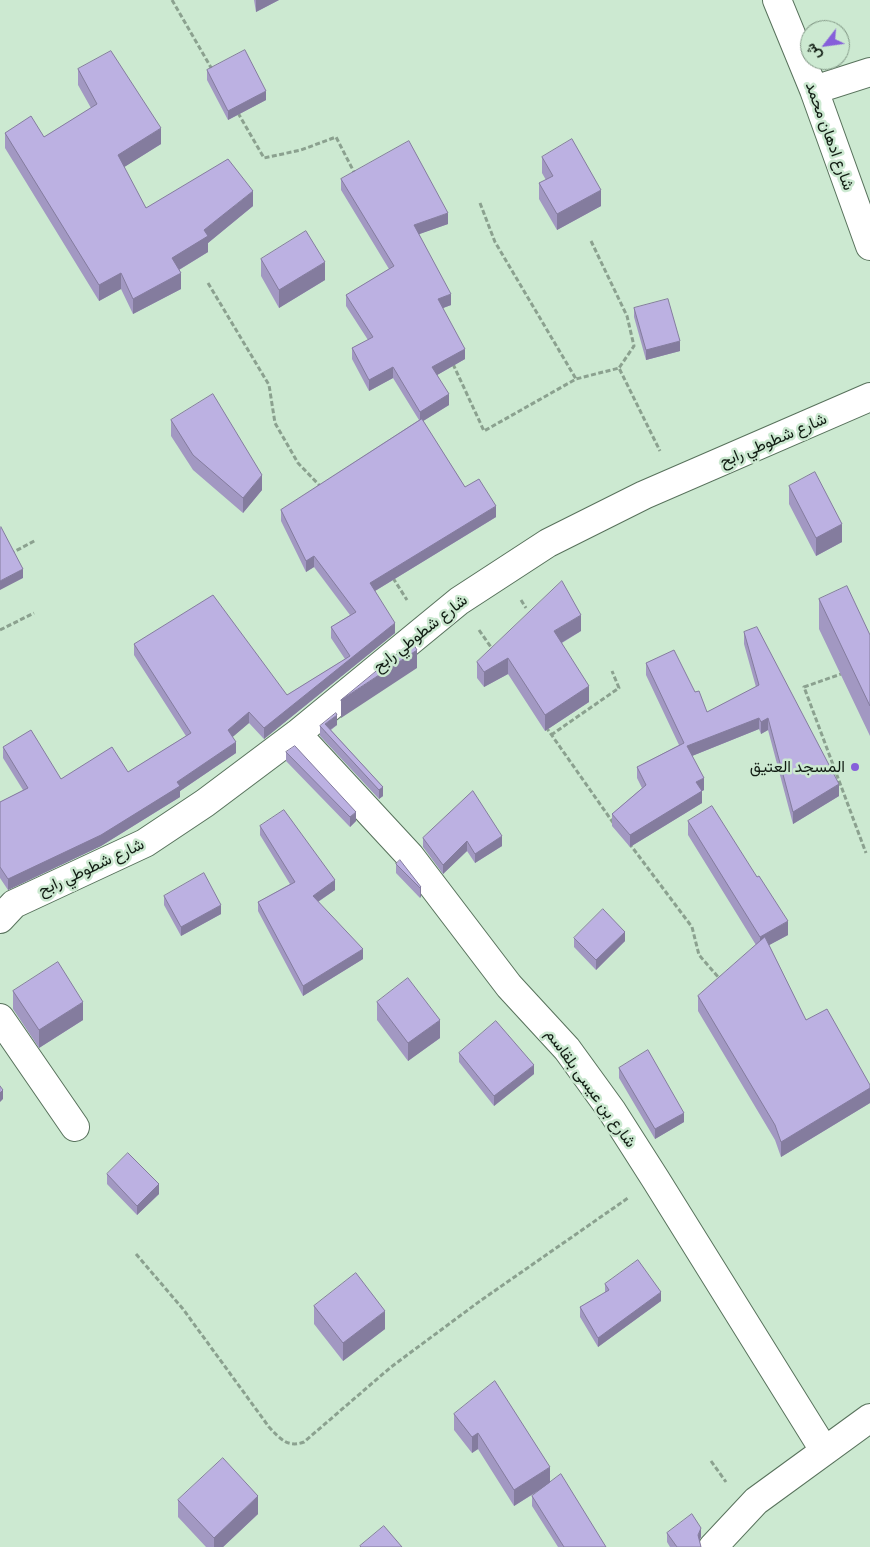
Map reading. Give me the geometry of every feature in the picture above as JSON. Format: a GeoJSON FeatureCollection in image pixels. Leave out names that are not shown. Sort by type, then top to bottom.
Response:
{"type":"FeatureCollection","features":[{"type":"Feature","properties":{"kind":"street","name":"شارع ادهان محمد"},"geometry":{"type":"LineString","coordinates":[[777,0],[814,90],[870,246]]}},
{"type":"Feature","properties":{"kind":"street"},"geometry":{"type":"LineString","coordinates":[[814,90],[870,72]]}},
{"type":"Feature","properties":{"kind":"street","name":"شارع شطوطي رابح"},"geometry":{"type":"LineString","coordinates":[[5,905],[145,843],[205,803],[298,734],[459,601],[548,543],[675,482],[870,397]]}},
{"type":"Feature","properties":{"kind":"street","name":"شارع بن عيسى بلقاسم"},"geometry":{"type":"LineString","coordinates":[[298,734],[410,856],[509,986],[567,1049],[612,1111],[824,1450]]}},
{"type":"Feature","properties":{"kind":"street"},"geometry":{"type":"LineString","coordinates":[[0,1018],[75,1127]]}},
{"type":"Feature","properties":{"kind":"street"},"geometry":{"type":"LineString","coordinates":[[713,1547],[756,1501],[870,1418]]}},
{"type":"Feature","properties":{"kind":"path"},"geometry":{"type":"LineString","coordinates":[[172,0],[216,75]]}},
{"type":"Feature","properties":{"kind":"path"},"geometry":{"type":"LineString","coordinates":[[235,108],[264,158],[301,150],[336,137],[356,176]]}},
{"type":"Feature","properties":{"kind":"path"},"geometry":{"type":"LineString","coordinates":[[480,203],[495,242],[576,379]]}},
{"type":"Feature","properties":{"kind":"path"},"geometry":{"type":"LineString","coordinates":[[451,359],[484,430],[576,379],[620,368],[634,346],[627,316],[591,241]]}},
{"type":"Feature","properties":{"kind":"path"},"geometry":{"type":"LineString","coordinates":[[208,283],[269,385],[276,423],[298,463],[325,491]]}},
{"type":"Feature","properties":{"kind":"path"},"geometry":{"type":"LineString","coordinates":[[620,368],[675,482]]}},
{"type":"Feature","properties":{"kind":"path"},"geometry":{"type":"LineString","coordinates":[[7,556],[36,540]]}},
{"type":"Feature","properties":{"kind":"path"},"geometry":{"type":"LineString","coordinates":[[390,574],[427,629]]}},
{"type":"Feature","properties":{"kind":"path"},"geometry":{"type":"LineString","coordinates":[[459,601],[497,656]]}},
{"type":"Feature","properties":{"kind":"path"},"geometry":{"type":"LineString","coordinates":[[0,630],[34,613]]}},
{"type":"Feature","properties":{"kind":"path"},"geometry":{"type":"LineString","coordinates":[[851,670],[804,687],[830,761],[866,853]]}},
{"type":"Feature","properties":{"kind":"path"},"geometry":{"type":"LineString","coordinates":[[551,735],[620,688],[612,672]]}},
{"type":"Feature","properties":{"kind":"path"},"geometry":{"type":"LineString","coordinates":[[540,720],[617,828]]}},
{"type":"Feature","properties":{"kind":"path"},"geometry":{"type":"LineString","coordinates":[[823,766],[830,761]]}},
{"type":"Feature","properties":{"kind":"path"},"geometry":{"type":"LineString","coordinates":[[623,836],[692,927],[699,955],[719,978]]}},
{"type":"Feature","properties":{"kind":"path"},"geometry":{"type":"LineString","coordinates":[[136,1254],[184,1308],[269,1427],[280,1439],[289,1445],[297,1445],[304,1442],[391,1368],[472,1307],[656,1180]]}},
{"type":"Feature","properties":{"kind":"building"},"geometry":{"type":"Polygon","coordinates":[[[245,50],[266,91],[228,111],[207,70],[245,50]]]}},
{"type":"Feature","properties":{"kind":"building"},"geometry":{"type":"Polygon","coordinates":[[[111,51],[161,128],[118,155],[146,208],[228,159],[253,191],[204,230],[208,236],[172,258],[181,273],[133,299],[121,273],[99,285],[5,133],[31,116],[44,137],[97,104],[78,69],[111,51]]]}},
{"type":"Feature","properties":{"kind":"building"},"geometry":{"type":"Polygon","coordinates":[[[572,139],[601,190],[557,214],[539,183],[553,176],[542,157],[572,139]]]}},
{"type":"Feature","properties":{"kind":"building"},"geometry":{"type":"Polygon","coordinates":[[[409,141],[448,213],[414,225],[451,294],[438,299],[465,349],[432,367],[449,394],[420,412],[393,367],[369,380],[352,348],[373,337],[346,295],[394,266],[341,179],[409,141]]]}},
{"type":"Feature","properties":{"kind":"building"},"geometry":{"type":"Polygon","coordinates":[[[306,231],[325,262],[279,290],[261,259],[306,231]]]}},
{"type":"Feature","properties":{"kind":"building"},"geometry":{"type":"Polygon","coordinates":[[[668,299],[680,341],[646,350],[634,308],[668,299]]]}},
{"type":"Feature","properties":{"kind":"building"},"geometry":{"type":"Polygon","coordinates":[[[213,394],[262,475],[243,498],[193,455],[171,420],[213,394]]]}},
{"type":"Feature","properties":{"kind":"building"},"geometry":{"type":"Polygon","coordinates":[[[422,419],[465,487],[479,479],[496,506],[370,583],[395,623],[264,728],[249,712],[228,730],[236,742],[177,782],[180,786],[101,835],[8,879],[0,867],[0,802],[28,788],[3,747],[31,730],[61,779],[112,747],[128,772],[191,733],[134,644],[213,595],[287,695],[350,656],[331,627],[356,612],[314,556],[306,561],[281,510],[422,419]]]}},
{"type":"Feature","properties":{"kind":"building"},"geometry":{"type":"Polygon","coordinates":[[[815,472],[842,524],[816,538],[789,486],[815,472]]]}},
{"type":"Feature","properties":{"kind":"building"},"geometry":{"type":"Polygon","coordinates":[[[0,528],[23,569],[0,581],[0,528]]]}},
{"type":"Feature","properties":{"kind":"building"},"geometry":{"type":"Polygon","coordinates":[[[562,581],[581,615],[554,631],[589,686],[545,715],[508,658],[484,672],[477,662],[562,581]]]}},
{"type":"Feature","properties":{"kind":"building"},"geometry":{"type":"Polygon","coordinates":[[[847,586],[870,635],[870,706],[819,599],[847,586]]]}},
{"type":"Feature","properties":{"kind":"building"},"geometry":{"type":"Polygon","coordinates":[[[757,627],[839,784],[793,812],[768,718],[761,722],[759,718],[687,746],[704,778],[696,782],[702,791],[630,835],[612,814],[646,785],[637,767],[684,743],[646,663],[674,650],[695,692],[699,691],[707,712],[759,685],[744,632],[757,627]]]}},
{"type":"Feature","properties":{"kind":"building"},"geometry":{"type":"Polygon","coordinates":[[[412,642],[417,650],[341,700],[412,642]]]}},
{"type":"Feature","properties":{"kind":"building"},"geometry":{"type":"Polygon","coordinates":[[[336,713],[337,715],[325,724],[383,787],[379,790],[320,726],[336,713]]]}},
{"type":"Feature","properties":{"kind":"building"},"geometry":{"type":"Polygon","coordinates":[[[295,746],[356,812],[350,817],[286,752],[295,746]]]}},
{"type":"Feature","properties":{"kind":"building"},"geometry":{"type":"Polygon","coordinates":[[[473,791],[502,836],[475,854],[467,841],[443,865],[423,838],[473,791]]]}},
{"type":"Feature","properties":{"kind":"building"},"geometry":{"type":"Polygon","coordinates":[[[712,806],[757,877],[759,876],[788,921],[760,937],[688,821],[712,806]]]}},
{"type":"Feature","properties":{"kind":"building"},"geometry":{"type":"Polygon","coordinates":[[[284,810],[335,880],[313,896],[363,949],[303,986],[258,902],[295,882],[260,826],[284,810]]]}},
{"type":"Feature","properties":{"kind":"building"},"geometry":{"type":"Polygon","coordinates":[[[400,860],[421,887],[420,888],[396,864],[400,860]]]}},
{"type":"Feature","properties":{"kind":"building"},"geometry":{"type":"Polygon","coordinates":[[[204,873],[221,905],[181,927],[164,896],[204,873]]]}},
{"type":"Feature","properties":{"kind":"building"},"geometry":{"type":"Polygon","coordinates":[[[603,909],[625,932],[596,960],[574,938],[603,909]]]}},
{"type":"Feature","properties":{"kind":"building"},"geometry":{"type":"Polygon","coordinates":[[[765,937],[806,1020],[827,1009],[870,1085],[870,1088],[781,1142],[775,1125],[698,996],[765,937]]]}},
{"type":"Feature","properties":{"kind":"building"},"geometry":{"type":"Polygon","coordinates":[[[58,962],[83,1002],[39,1030],[13,991],[58,962]]]}},
{"type":"Feature","properties":{"kind":"building"},"geometry":{"type":"Polygon","coordinates":[[[408,978],[440,1020],[408,1043],[377,1002],[408,978]]]}},
{"type":"Feature","properties":{"kind":"building"},"geometry":{"type":"Polygon","coordinates":[[[496,1021],[534,1065],[494,1096],[459,1053],[496,1021]]]}},
{"type":"Feature","properties":{"kind":"building"},"geometry":{"type":"Polygon","coordinates":[[[648,1050],[684,1113],[655,1129],[619,1068],[648,1050]]]}},
{"type":"Feature","properties":{"kind":"building"},"geometry":{"type":"Polygon","coordinates":[[[128,1153],[159,1184],[137,1206],[107,1174],[128,1153]]]}},
{"type":"Feature","properties":{"kind":"building"},"geometry":{"type":"Polygon","coordinates":[[[638,1260],[661,1292],[598,1338],[580,1307],[609,1290],[605,1284],[638,1260]]]}},
{"type":"Feature","properties":{"kind":"building"},"geometry":{"type":"Polygon","coordinates":[[[356,1273],[385,1311],[343,1343],[314,1306],[356,1273]]]}},
{"type":"Feature","properties":{"kind":"building"},"geometry":{"type":"Polygon","coordinates":[[[495,1381],[550,1467],[514,1490],[478,1433],[472,1437],[454,1414],[495,1381]]]}},
{"type":"Feature","properties":{"kind":"building"},"geometry":{"type":"Polygon","coordinates":[[[223,1458],[258,1496],[214,1538],[178,1500],[223,1458]]]}},
{"type":"Feature","properties":{"kind":"building"},"geometry":{"type":"Polygon","coordinates":[[[561,1474],[606,1547],[564,1547],[532,1496],[561,1474]]]}},
{"type":"Feature","properties":{"kind":"building"},"geometry":{"type":"Polygon","coordinates":[[[692,1514],[701,1528],[698,1535],[701,1547],[677,1547],[667,1533],[692,1514]]]}},
{"type":"Feature","properties":{"kind":"building"},"geometry":{"type":"Polygon","coordinates":[[[384,1526],[402,1547],[360,1546],[384,1526]]]}},
{"type":"Feature","properties":{"kind":"place","name":"المسجد العتيق"},"geometry":{"type":"Point","coordinates":[855,767]}}]}
